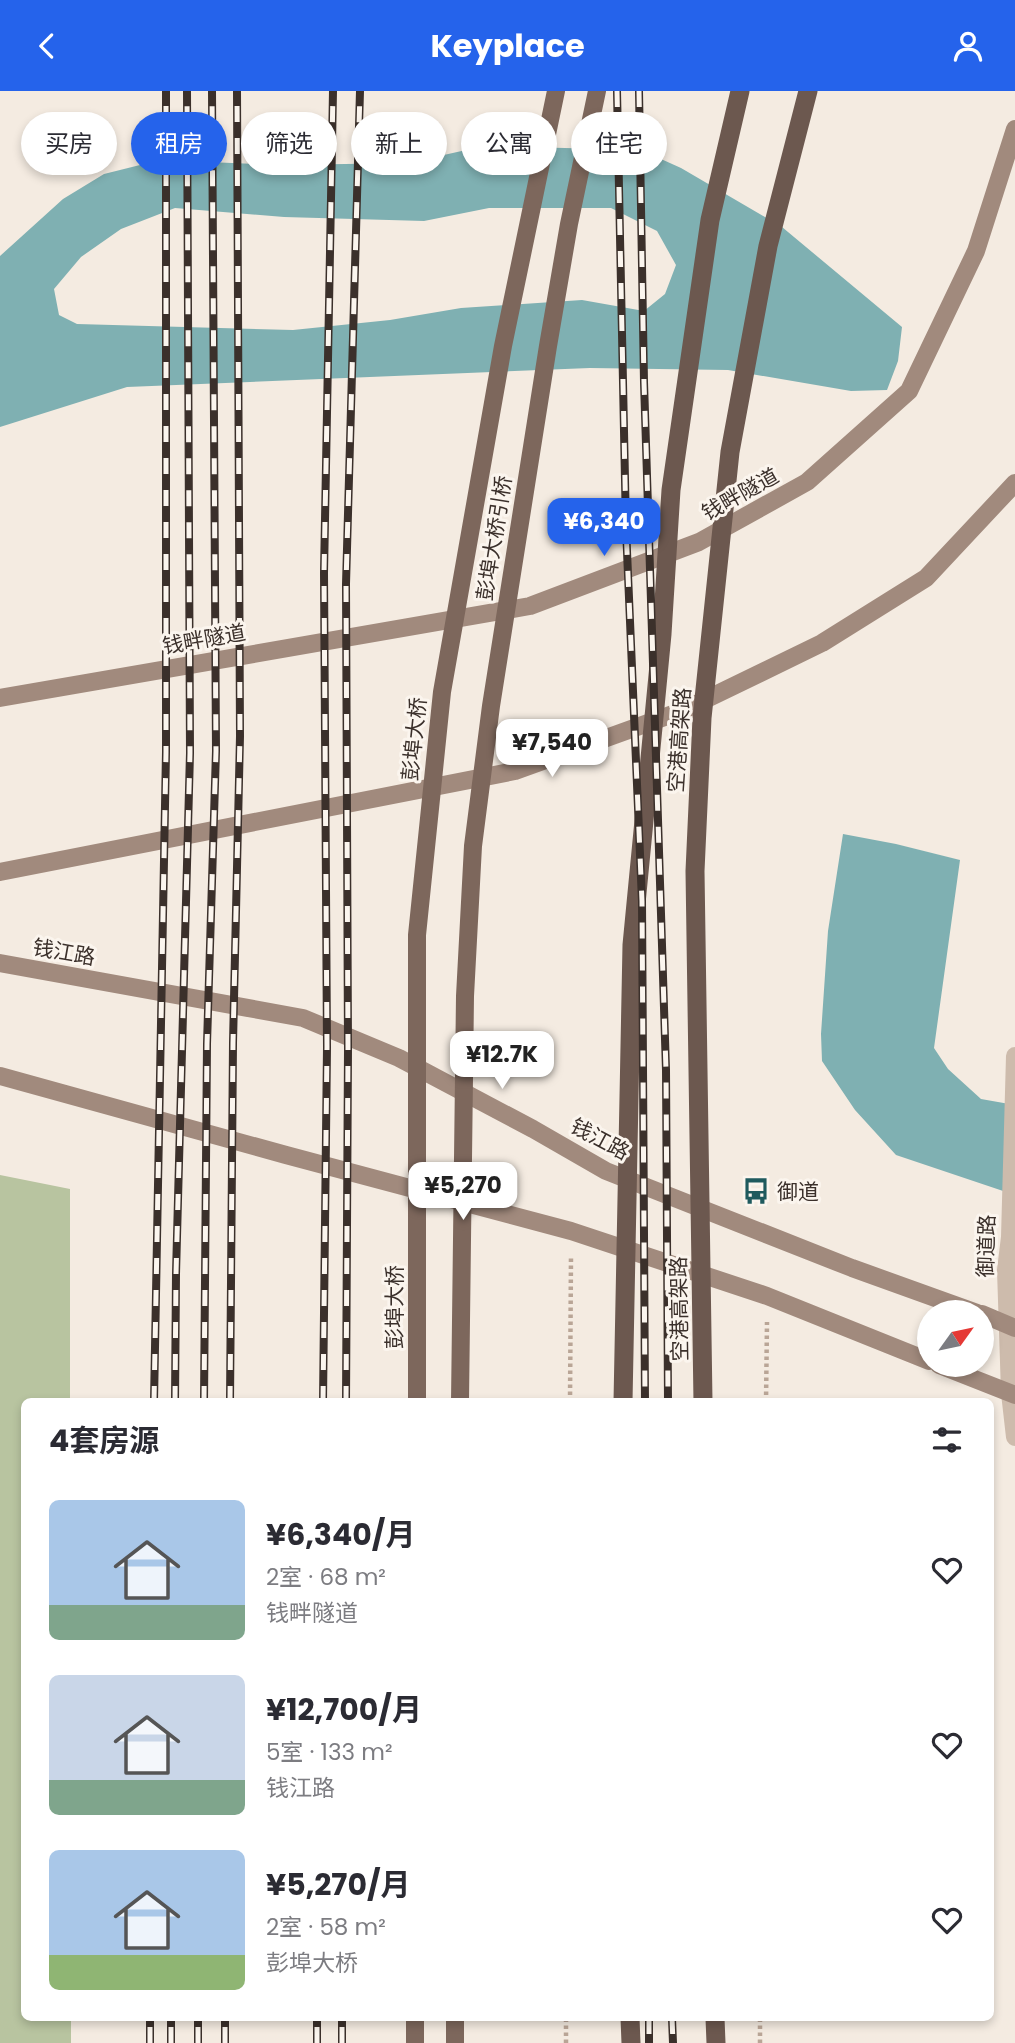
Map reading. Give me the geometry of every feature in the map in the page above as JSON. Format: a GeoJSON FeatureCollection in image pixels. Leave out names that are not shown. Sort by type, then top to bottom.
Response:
{"type":"FeatureCollection","features":[{"type":"Feature","properties":{"kind":"highway","name":"空港高架路"},"geometry":{"type":"LineString","coordinates":[[623,1398],[632,945],[662,634],[671,490],[710,220],[740,91]]}},
{"type":"Feature","properties":{"kind":"highway","name":"空港高架路"},"geometry":{"type":"LineString","coordinates":[[703,1398],[695,871],[702,718],[730,452],[768,246],[808,91]]}},
{"type":"Feature","properties":{"kind":"highway"},"geometry":{"type":"LineString","coordinates":[[630,2021],[631,2043]]}},
{"type":"Feature","properties":{"kind":"highway"},"geometry":{"type":"LineString","coordinates":[[715,2021],[716,2043]]}},
{"type":"Feature","properties":{"kind":"main road","name":"彭埠大桥"},"geometry":{"type":"LineString","coordinates":[[417,1398],[417,935],[442,692],[503,346],[556,91]]}},
{"type":"Feature","properties":{"kind":"main road","name":"彭埠大桥引桥"},"geometry":{"type":"LineString","coordinates":[[460,1398],[465,996],[473,846],[491,706],[564,251],[597,91]]}},
{"type":"Feature","properties":{"kind":"main road","name":"钱畔隧道"},"geometry":{"type":"LineString","coordinates":[[0,698],[530,606],[699,543],[807,482],[909,391],[976,251],[1015,129]]}},
{"type":"Feature","properties":{"kind":"main road"},"geometry":{"type":"LineString","coordinates":[[0,872],[515,771],[684,710],[822,643],[926,578],[1015,483]]}},
{"type":"Feature","properties":{"kind":"main road","name":"钱江路"},"geometry":{"type":"LineString","coordinates":[[0,963],[303,1018],[400,1058],[606,1171],[852,1268],[942,1300]]}},
{"type":"Feature","properties":{"kind":"main road"},"geometry":{"type":"LineString","coordinates":[[0,1076],[571,1231],[767,1296],[917,1356]]}},
{"type":"Feature","properties":{"kind":"main road","name":"钱江路"},"geometry":{"type":"LineString","coordinates":[[994,1319],[1011,1325]]}},
{"type":"Feature","properties":{"kind":"main road"},"geometry":{"type":"LineString","coordinates":[[970,1377],[1013,1394]]}},
{"type":"Feature","properties":{"kind":"main road"},"geometry":{"type":"LineString","coordinates":[[415,2021],[415,2043]]}},
{"type":"Feature","properties":{"kind":"main road"},"geometry":{"type":"LineString","coordinates":[[455,2021],[455,2043]]}},
{"type":"Feature","properties":{"kind":"street","name":"御道路"},"geometry":{"type":"LineString","coordinates":[[1015,1056],[1010,1237],[1006,1270],[1015,1437]]}},
{"type":"Feature","properties":{"kind":"path"},"geometry":{"type":"LineString","coordinates":[[570,1398],[571,1231]]}},
{"type":"Feature","properties":{"kind":"path"},"geometry":{"type":"LineString","coordinates":[[766,1398],[767,1296]]}},
{"type":"Feature","properties":{"kind":"path"},"geometry":{"type":"LineString","coordinates":[[566,2021],[566,2043]]}},
{"type":"Feature","properties":{"kind":"path"},"geometry":{"type":"LineString","coordinates":[[760,2021],[760,2043]]}},
{"type":"Feature","properties":{"kind":"green space"},"geometry":{"type":"Polygon","coordinates":[[[0,1175],[70,1189],[70,1398],[21,1398],[21,2021],[71,2021],[71,2043],[0,2043],[0,1175]]]}},
{"type":"Feature","properties":{"kind":"water"},"geometry":{"type":"Polygon","coordinates":[[[557,148],[571,148],[571,175],[667,175],[667,162],[782,227],[902,327],[898,361],[887,390],[851,391],[728,370],[590,368],[127,387],[0,427],[0,256],[63,199],[102,175],[117,175],[117,171],[131,167],[131,175],[227,175],[227,163],[241,163],[241,175],[337,175],[337,164],[351,164],[351,175],[447,175],[447,154],[461,151],[461,175],[557,175],[557,148]],[[175,208],[121,229],[81,257],[54,289],[59,315],[77,324],[293,330],[390,320],[461,308],[582,300],[644,311],[665,294],[676,265],[657,231],[611,208],[489,208],[424,221],[284,217],[175,208]]]}},
{"type":"Feature","properties":{"kind":"water"},"geometry":{"type":"Polygon","coordinates":[[[843,834],[960,860],[934,1048],[948,1069],[981,1099],[1015,1105],[1015,1195],[896,1155],[855,1110],[822,1061],[821,1034],[828,931],[843,834]]]}},
{"type":"Feature","properties":{"kind":"railway"},"geometry":{"type":"LineString","coordinates":[[154,1398],[166,752],[166,91]]}},
{"type":"Feature","properties":{"kind":"railway"},"geometry":{"type":"LineString","coordinates":[[175,1398],[190,753],[187,91]]}},
{"type":"Feature","properties":{"kind":"railway"},"geometry":{"type":"LineString","coordinates":[[204,1398],[207,1044],[216,751],[212,91]]}},
{"type":"Feature","properties":{"kind":"railway"},"geometry":{"type":"LineString","coordinates":[[230,1398],[233,1043],[240,736],[237,91]]}},
{"type":"Feature","properties":{"kind":"railway"},"geometry":{"type":"LineString","coordinates":[[323,1398],[327,1047],[324,573],[333,91]]}},
{"type":"Feature","properties":{"kind":"railway"},"geometry":{"type":"LineString","coordinates":[[346,1398],[346,584],[360,91]]}},
{"type":"Feature","properties":{"kind":"railway"},"geometry":{"type":"LineString","coordinates":[[617,91],[626,528],[642,901],[645,1398]]}},
{"type":"Feature","properties":{"kind":"railway"},"geometry":{"type":"LineString","coordinates":[[639,91],[644,382],[666,1070],[668,1398]]}},
{"type":"Feature","properties":{"kind":"railway"},"geometry":{"type":"LineString","coordinates":[[150,2021],[150,2043]]}},
{"type":"Feature","properties":{"kind":"railway"},"geometry":{"type":"LineString","coordinates":[[171,2021],[171,2043]]}},
{"type":"Feature","properties":{"kind":"railway"},"geometry":{"type":"LineString","coordinates":[[198,2021],[198,2043]]}},
{"type":"Feature","properties":{"kind":"railway"},"geometry":{"type":"LineString","coordinates":[[225,2021],[225,2043]]}},
{"type":"Feature","properties":{"kind":"railway"},"geometry":{"type":"LineString","coordinates":[[317,2021],[317,2043]]}},
{"type":"Feature","properties":{"kind":"railway"},"geometry":{"type":"LineString","coordinates":[[342,2021],[342,2043]]}},
{"type":"Feature","properties":{"kind":"railway"},"geometry":{"type":"LineString","coordinates":[[649,2021],[649,2043]]}},
{"type":"Feature","properties":{"kind":"railway"},"geometry":{"type":"LineString","coordinates":[[672,2021],[673,2043]]}},
{"type":"Feature","properties":{"kind":"place","name":"御道"},"geometry":{"type":"Point","coordinates":[756,1191]}}]}
